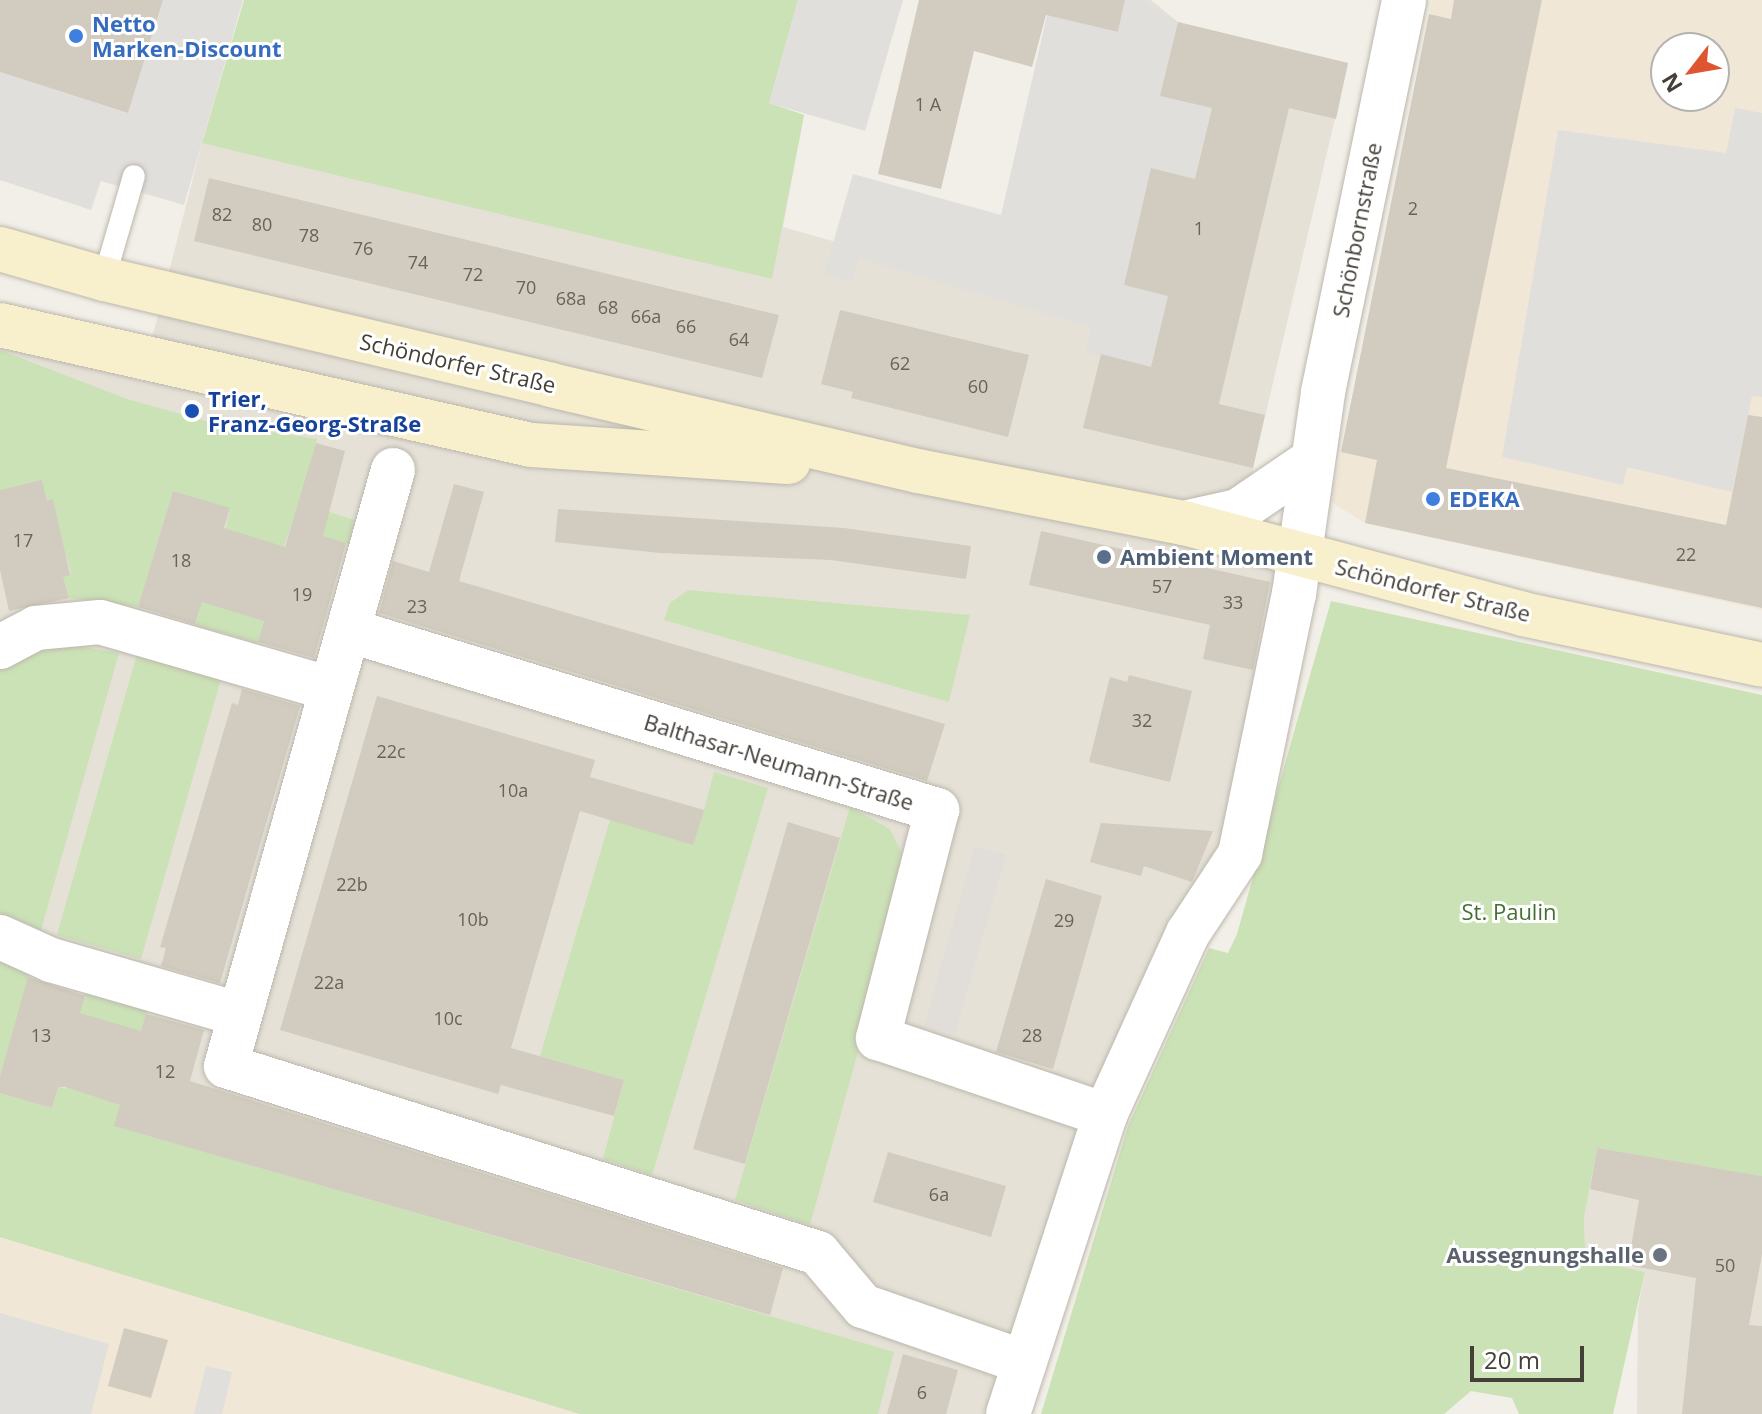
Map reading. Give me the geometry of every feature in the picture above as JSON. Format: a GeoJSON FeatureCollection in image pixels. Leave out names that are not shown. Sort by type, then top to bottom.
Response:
{"type":"FeatureCollection","features":[{"type":"Feature","properties":{"kind":"main road","name":"Schöndorfer Straße"},"geometry":{"type":"LineString","coordinates":[[0,249],[104,279],[551,385],[918,471],[1184,523],[1297,551],[1349,571],[1523,614],[1762,665]]}},
{"type":"Feature","properties":{"kind":"main road","name":"Schöndorfer Straße"},"geometry":{"type":"LineString","coordinates":[[0,325],[531,445],[918,471]]}},
{"type":"Feature","properties":{"kind":"main road"},"geometry":{"type":"LineString","coordinates":[[531,445],[558,427],[563,406],[551,385]]}},
{"type":"Feature","properties":{"kind":"street","name":"Schönbornstraße"},"geometry":{"type":"LineString","coordinates":[[1297,551],[1311,461],[1404,0]]}},
{"type":"Feature","properties":{"kind":"street"},"geometry":{"type":"LineString","coordinates":[[1184,523],[1238,511],[1311,461]]}},
{"type":"Feature","properties":{"kind":"street"},"geometry":{"type":"LineString","coordinates":[[393,470],[351,631],[331,689],[226,1066],[818,1253],[863,1306],[1024,1362]]}},
{"type":"Feature","properties":{"kind":"street"},"geometry":{"type":"LineString","coordinates":[[1008,1414],[1105,1115],[1188,933],[1240,854],[1294,594],[1297,551]]}},
{"type":"Feature","properties":{"kind":"street"},"geometry":{"type":"LineString","coordinates":[[0,647],[36,628],[100,622],[331,689]]}},
{"type":"Feature","properties":{"kind":"street","name":"Balthasar-Neumann-Straße"},"geometry":{"type":"LineString","coordinates":[[351,631],[937,810],[878,1038],[1105,1115]]}},
{"type":"Feature","properties":{"kind":"street"},"geometry":{"type":"LineString","coordinates":[[0,937],[51,960],[238,1014]]}},
{"type":"Feature","properties":{"kind":"lane"},"geometry":{"type":"LineString","coordinates":[[104,279],[134,176]]}},
{"type":"Feature","properties":{"kind":"shaded area"},"geometry":{"type":"Polygon","coordinates":[[[163,0],[243,0],[184,205],[101,181],[91,210],[0,180],[0,72],[128,113],[163,0]]]}},
{"type":"Feature","properties":{"kind":"shaded area"},"geometry":{"type":"Polygon","coordinates":[[[798,0],[769,103],[804,115],[783,227],[1072,309],[1141,0],[1151,0],[1178,22],[1348,63],[1253,468],[1242,538],[1294,594],[1240,854],[1188,933],[1008,1414],[576,1414],[0,1240],[0,339],[141,381],[202,143],[798,0]]]}},
{"type":"Feature","properties":{"kind":"shaded area"},"geometry":{"type":"Polygon","coordinates":[[[798,0],[903,0],[865,131],[769,103],[798,0]]]}},
{"type":"Feature","properties":{"kind":"shaded area"},"geometry":{"type":"Polygon","coordinates":[[[1125,0],[1143,0],[1178,22],[1160,96],[1212,108],[1195,179],[1152,168],[1168,296],[1151,367],[1086,352],[1091,327],[859,258],[852,281],[824,274],[853,174],[1001,215],[1047,15],[1118,32],[1125,0]]]}},
{"type":"Feature","properties":{"kind":"shaded area"},"geometry":{"type":"Polygon","coordinates":[[[1432,0],[1762,0],[1762,610],[1365,523],[1331,502],[1432,0]]]}},
{"type":"Feature","properties":{"kind":"shaded area"},"geometry":{"type":"Polygon","coordinates":[[[1735,108],[1762,113],[1762,397],[1752,396],[1732,492],[1627,467],[1623,485],[1502,457],[1558,130],[1726,153],[1735,108]]]}},
{"type":"Feature","properties":{"kind":"shaded area"},"geometry":{"type":"Polygon","coordinates":[[[975,846],[1006,855],[955,1034],[924,1026],[975,846]]]}},
{"type":"Feature","properties":{"kind":"shaded area"},"geometry":{"type":"Polygon","coordinates":[[[1597,1148],[1762,1163],[1762,1414],[1637,1414],[1638,1309],[1645,1272],[1597,1261],[1585,1247],[1584,1218],[1597,1148]]]}},
{"type":"Feature","properties":{"kind":"shaded area"},"geometry":{"type":"Polygon","coordinates":[[[0,1237],[580,1414],[0,1414],[0,1237]]]}},
{"type":"Feature","properties":{"kind":"shaded area"},"geometry":{"type":"Polygon","coordinates":[[[0,1313],[109,1344],[91,1414],[0,1414],[0,1313]]]}},
{"type":"Feature","properties":{"kind":"shaded area"},"geometry":{"type":"Polygon","coordinates":[[[206,1366],[232,1372],[222,1414],[194,1414],[206,1366]]]}},
{"type":"Feature","properties":{"kind":"green space"},"geometry":{"type":"Polygon","coordinates":[[[244,0],[798,0],[769,103],[804,115],[772,279],[202,143],[244,0]]]}},
{"type":"Feature","properties":{"kind":"green space"},"geometry":{"type":"Polygon","coordinates":[[[0,350],[127,399],[213,423],[317,439],[300,503],[355,520],[349,544],[291,527],[257,619],[264,621],[258,643],[195,625],[202,602],[209,604],[230,509],[173,491],[138,607],[69,598],[63,577],[71,574],[66,555],[59,556],[52,523],[58,521],[53,500],[47,501],[41,481],[0,490],[0,350]]]}},
{"type":"Feature","properties":{"kind":"green space"},"geometry":{"type":"Polygon","coordinates":[[[688,590],[970,615],[949,702],[664,620],[670,603],[688,590]]]}},
{"type":"Feature","properties":{"kind":"green space","name":"St. Paulin"},"geometry":{"type":"Polygon","coordinates":[[[1331,601],[1762,695],[1762,1176],[1597,1148],[1584,1218],[1585,1247],[1597,1261],[1645,1272],[1613,1414],[1519,1414],[1512,1398],[1471,1391],[1444,1414],[1041,1414],[1128,1126],[1209,948],[1228,953],[1237,934],[1331,601]]]}},
{"type":"Feature","properties":{"kind":"green space"},"geometry":{"type":"Polygon","coordinates":[[[72,645],[119,653],[41,930],[0,913],[0,667],[46,648],[72,645]]]}},
{"type":"Feature","properties":{"kind":"green space"},"geometry":{"type":"Polygon","coordinates":[[[137,654],[221,679],[141,959],[57,935],[137,654]]]}},
{"type":"Feature","properties":{"kind":"green space"},"geometry":{"type":"Polygon","coordinates":[[[714,772],[768,788],[652,1175],[603,1159],[624,1080],[540,1056],[610,820],[704,810],[714,772]]]}},
{"type":"Feature","properties":{"kind":"green space"},"geometry":{"type":"Polygon","coordinates":[[[850,807],[890,829],[909,868],[810,1225],[735,1200],[850,807]]]}},
{"type":"Feature","properties":{"kind":"green space"},"geometry":{"type":"Polygon","coordinates":[[[0,961],[29,975],[0,1076],[0,961]]]}},
{"type":"Feature","properties":{"kind":"green space"},"geometry":{"type":"Polygon","coordinates":[[[86,991],[148,1010],[141,1031],[135,1030],[114,1103],[120,1105],[115,1126],[894,1352],[878,1414],[580,1414],[0,1237],[0,1093],[52,1108],[58,1087],[66,1089],[88,1015],[80,1013],[86,991]]]}},
{"type":"Feature","properties":{"kind":"building","name":"Netto Marken-Discount"},"geometry":{"type":"Polygon","coordinates":[[[0,0],[163,0],[128,113],[0,72],[0,0]]]}},
{"type":"Feature","properties":{"kind":"building"},"geometry":{"type":"Polygon","coordinates":[[[919,0],[1125,0],[1118,32],[1046,15],[1032,67],[974,51],[941,189],[878,174],[919,0]]]}},
{"type":"Feature","properties":{"kind":"building"},"geometry":{"type":"Polygon","coordinates":[[[1454,0],[1542,0],[1446,468],[1726,525],[1748,415],[1762,417],[1762,608],[1365,523],[1377,460],[1341,452],[1429,14],[1451,19],[1454,0]]]}},
{"type":"Feature","properties":{"kind":"building"},"geometry":{"type":"Polygon","coordinates":[[[1178,22],[1348,63],[1336,119],[1289,108],[1219,404],[1265,415],[1253,468],[1083,428],[1101,354],[1151,367],[1168,296],[1124,285],[1151,168],[1195,179],[1212,108],[1160,96],[1178,22]]]}},
{"type":"Feature","properties":{"kind":"building"},"geometry":{"type":"Polygon","coordinates":[[[209,178],[779,315],[762,378],[194,241],[209,178]]]}},
{"type":"Feature","properties":{"kind":"building"},"geometry":{"type":"Polygon","coordinates":[[[840,310],[1029,355],[1008,437],[851,398],[853,392],[821,384],[840,310]]]}},
{"type":"Feature","properties":{"kind":"building"},"geometry":{"type":"Polygon","coordinates":[[[316,443],[345,451],[323,536],[346,543],[314,658],[258,642],[264,621],[202,602],[195,624],[138,607],[173,491],[230,508],[224,528],[285,547],[316,443]]]}},
{"type":"Feature","properties":{"kind":"building"},"geometry":{"type":"Polygon","coordinates":[[[42,480],[47,501],[53,499],[70,575],[63,577],[69,598],[9,611],[0,570],[0,490],[42,480]]]}},
{"type":"Feature","properties":{"kind":"building"},"geometry":{"type":"Polygon","coordinates":[[[454,484],[484,492],[459,581],[945,724],[927,781],[379,613],[393,561],[429,572],[454,484]]]}},
{"type":"Feature","properties":{"kind":"building"},"geometry":{"type":"Polygon","coordinates":[[[558,509],[844,528],[971,546],[966,579],[831,560],[660,553],[555,542],[558,509]]]}},
{"type":"Feature","properties":{"kind":"building"},"geometry":{"type":"Polygon","coordinates":[[[1041,531],[1270,582],[1253,670],[1203,659],[1210,625],[1029,585],[1041,531]]]}},
{"type":"Feature","properties":{"kind":"building"},"geometry":{"type":"Polygon","coordinates":[[[1129,675],[1192,691],[1170,782],[1089,762],[1110,677],[1127,682],[1129,675]]]}},
{"type":"Feature","properties":{"kind":"building"},"geometry":{"type":"Polygon","coordinates":[[[242,689],[300,706],[220,983],[161,966],[166,948],[160,947],[232,703],[238,705],[242,689]]]}},
{"type":"Feature","properties":{"kind":"building"},"geometry":{"type":"Polygon","coordinates":[[[377,696],[595,760],[590,777],[704,810],[693,845],[580,811],[511,1048],[624,1080],[614,1116],[501,1085],[498,1094],[280,1030],[377,696]]]}},
{"type":"Feature","properties":{"kind":"building"},"geometry":{"type":"Polygon","coordinates":[[[788,822],[840,838],[745,1164],[693,1149],[788,822]]]}},
{"type":"Feature","properties":{"kind":"building"},"geometry":{"type":"Polygon","coordinates":[[[1101,823],[1213,831],[1192,882],[1144,866],[1141,876],[1090,862],[1101,823]]]}},
{"type":"Feature","properties":{"kind":"building"},"geometry":{"type":"Polygon","coordinates":[[[1046,879],[1102,896],[1053,1069],[996,1052],[1046,879]]]}},
{"type":"Feature","properties":{"kind":"building"},"geometry":{"type":"Polygon","coordinates":[[[28,977],[85,996],[80,1013],[141,1031],[146,1014],[204,1030],[190,1081],[783,1268],[770,1315],[114,1126],[120,1105],[66,1087],[58,1087],[52,1108],[0,1093],[0,1076],[28,977]]]}},
{"type":"Feature","properties":{"kind":"building"},"geometry":{"type":"Polygon","coordinates":[[[1597,1148],[1762,1176],[1762,1254],[1749,1325],[1762,1326],[1762,1414],[1682,1414],[1696,1278],[1628,1265],[1639,1200],[1590,1189],[1597,1148]]]}},
{"type":"Feature","properties":{"kind":"building"},"geometry":{"type":"Polygon","coordinates":[[[888,1152],[1006,1186],[991,1237],[873,1202],[888,1152]]]}},
{"type":"Feature","properties":{"kind":"building"},"geometry":{"type":"Polygon","coordinates":[[[124,1328],[168,1340],[151,1398],[108,1386],[124,1328]]]}},
{"type":"Feature","properties":{"kind":"building"},"geometry":{"type":"Polygon","coordinates":[[[903,1354],[958,1370],[946,1414],[887,1414],[903,1354]]]}},
{"type":"Feature","properties":{"kind":"place","name":"Netto Marken-Discount"},"geometry":{"type":"Point","coordinates":[76,36]}},
{"type":"Feature","properties":{"kind":"place","name":"Trier, Franz-Georg-Straße"},"geometry":{"type":"Point","coordinates":[192,411]}},
{"type":"Feature","properties":{"kind":"place","name":"EDEKA"},"geometry":{"type":"Point","coordinates":[1433,499]}},
{"type":"Feature","properties":{"kind":"place","name":"Ambient Moment"},"geometry":{"type":"Point","coordinates":[1104,557]}},
{"type":"Feature","properties":{"kind":"place","name":"Aussegnungshalle"},"geometry":{"type":"Point","coordinates":[1660,1255]}}]}
